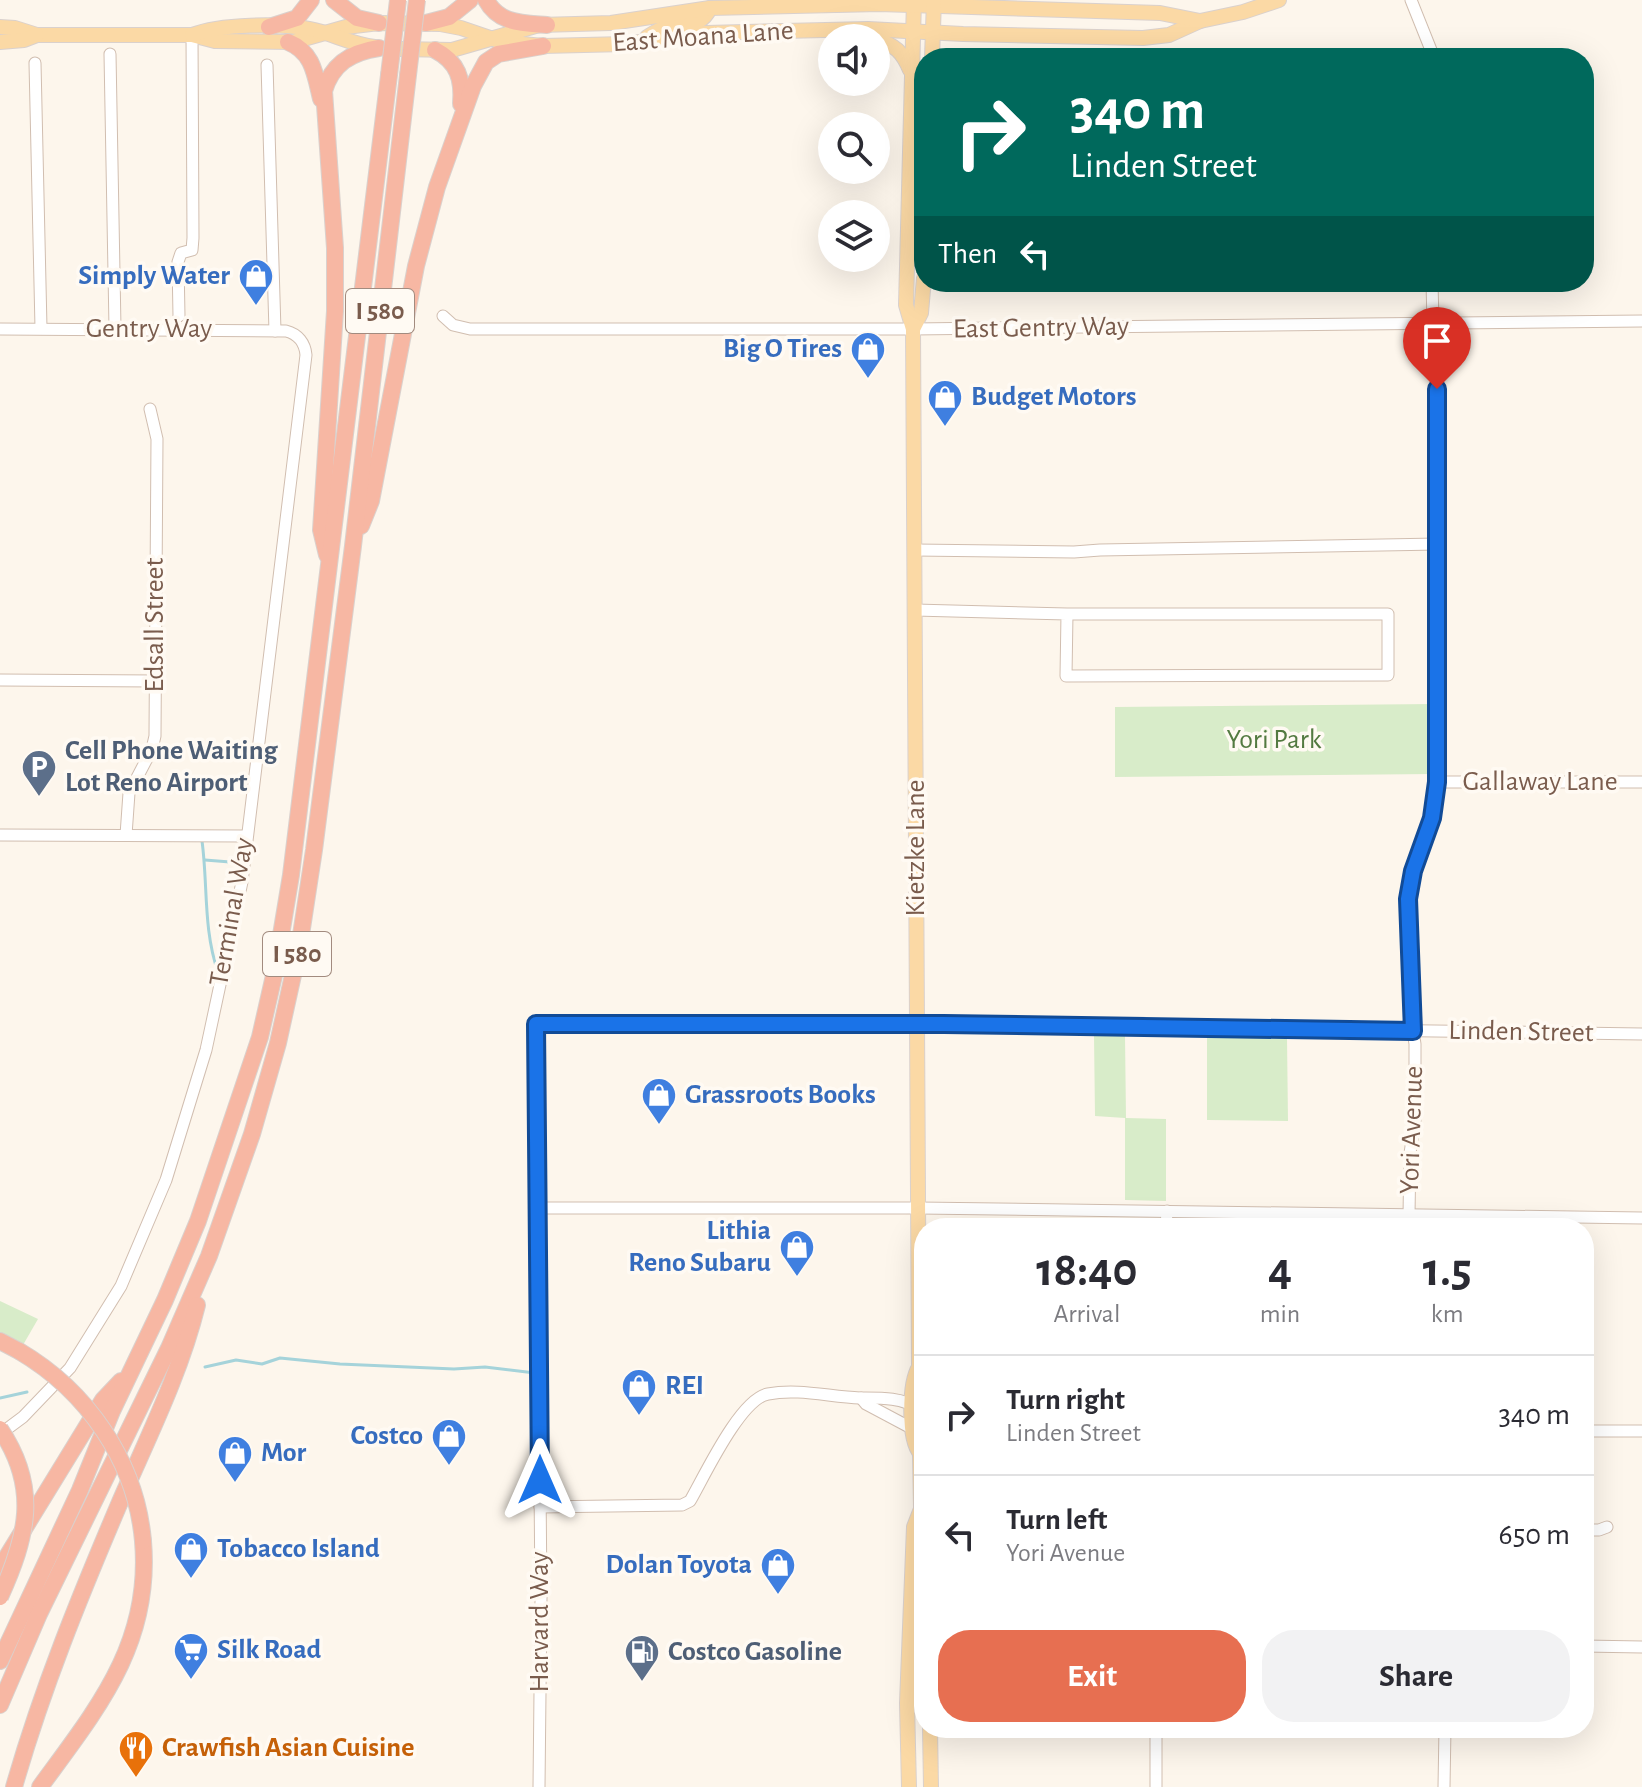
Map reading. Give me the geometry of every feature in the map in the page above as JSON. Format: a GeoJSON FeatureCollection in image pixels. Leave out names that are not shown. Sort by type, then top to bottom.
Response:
{"type":"FeatureCollection","features":[{"type":"Feature","properties":{"kind":"highway"},"geometry":{"type":"LineString","coordinates":[[269,27],[297,18],[311,0]]}},
{"type":"Feature","properties":{"kind":"highway"},"geometry":{"type":"LineString","coordinates":[[334,0],[349,13],[379,23]]}},
{"type":"Feature","properties":{"kind":"highway","name":"I 580"},"geometry":{"type":"LineString","coordinates":[[0,1661],[80,1490],[198,1221],[260,1037],[291,875],[398,0]]}},
{"type":"Feature","properties":{"kind":"highway","name":"I 580"},"geometry":{"type":"LineString","coordinates":[[0,1705],[39,1614],[169,1348],[209,1256],[262,1103],[299,948],[314,850],[417,0]]}},
{"type":"Feature","properties":{"kind":"highway"},"geometry":{"type":"LineString","coordinates":[[426,23],[449,17],[470,0]]}},
{"type":"Feature","properties":{"kind":"highway"},"geometry":{"type":"LineString","coordinates":[[486,0],[503,18],[518,23],[547,25]]}},
{"type":"Feature","properties":{"kind":"highway"},"geometry":{"type":"LineString","coordinates":[[288,42],[303,50],[312,62],[324,113]]}},
{"type":"Feature","properties":{"kind":"highway"},"geometry":{"type":"LineString","coordinates":[[353,546],[371,501],[407,302],[423,238],[473,86],[486,62],[507,51],[543,46]]}},
{"type":"Feature","properties":{"kind":"highway"},"geometry":{"type":"LineString","coordinates":[[329,565],[321,530],[335,280],[324,91],[333,71],[355,53],[379,48]]}},
{"type":"Feature","properties":{"kind":"highway"},"geometry":{"type":"LineString","coordinates":[[435,50],[450,59],[460,78],[461,100],[454,141]]}},
{"type":"Feature","properties":{"kind":"highway"},"geometry":{"type":"LineString","coordinates":[[14,1787],[41,1701],[80,1596],[172,1384],[192,1327],[209,1256]]}},
{"type":"Feature","properties":{"kind":"highway"},"geometry":{"type":"LineString","coordinates":[[0,1341],[48,1370],[74,1392],[99,1422],[126,1470],[143,1541],[143,1586],[130,1648],[105,1696],[45,1781]]}},
{"type":"Feature","properties":{"kind":"highway"},"geometry":{"type":"LineString","coordinates":[[0,1568],[103,1400],[131,1371]]}},
{"type":"Feature","properties":{"kind":"highway"},"geometry":{"type":"LineString","coordinates":[[0,1432],[16,1458],[26,1499],[22,1541],[0,1597]]}},
{"type":"Feature","properties":{"kind":"main road","name":"East Moana Lane"},"geometry":{"type":"LineString","coordinates":[[890,31],[1143,38],[1169,35],[1200,21],[1254,4],[1279,0]]}},
{"type":"Feature","properties":{"kind":"main road","name":"East Moana Lane"},"geometry":{"type":"LineString","coordinates":[[192,35],[213,28],[308,28],[350,43],[379,48],[435,50],[463,48],[528,27],[611,23],[710,8],[881,2],[1153,13],[1200,21]]}},
{"type":"Feature","properties":{"kind":"main road","name":"Kietzke Lane"},"geometry":{"type":"LineString","coordinates":[[914,3],[906,305],[913,329],[919,1218]]}},
{"type":"Feature","properties":{"kind":"main road"},"geometry":{"type":"LineString","coordinates":[[932,48],[934,4]]}},
{"type":"Feature","properties":{"kind":"main road"},"geometry":{"type":"LineString","coordinates":[[640,42],[665,27],[698,23],[706,17],[710,8]]}},
{"type":"Feature","properties":{"kind":"main road","name":"East Moana Lane"},"geometry":{"type":"LineString","coordinates":[[5,27],[37,35],[192,35],[215,41],[288,42],[355,25],[426,23],[455,27],[513,44],[543,46],[640,42],[706,33],[818,30]]}},
{"type":"Feature","properties":{"kind":"main road","name":"East Moana Lane"},"geometry":{"type":"LineString","coordinates":[[0,42],[24,40],[37,35]]}},
{"type":"Feature","properties":{"kind":"main road"},"geometry":{"type":"LineString","coordinates":[[890,46],[905,59],[912,74]]}},
{"type":"Feature","properties":{"kind":"main road","name":"Kietzke Lane"},"geometry":{"type":"LineString","coordinates":[[913,329],[921,313],[923,292]]}},
{"type":"Feature","properties":{"kind":"main road","name":"Kietzke Lane"},"geometry":{"type":"LineString","coordinates":[[914,1379],[914,1409]]}},
{"type":"Feature","properties":{"kind":"main road","name":"Kietzke Lane"},"geometry":{"type":"LineString","coordinates":[[909,1787],[907,1703],[914,1527]]}},
{"type":"Feature","properties":{"kind":"main road"},"geometry":{"type":"LineString","coordinates":[[930,1738],[931,1787]]}},
{"type":"Feature","properties":{"kind":"street"},"geometry":{"type":"LineString","coordinates":[[1411,0],[1430,48]]}},
{"type":"Feature","properties":{"kind":"street"},"geometry":{"type":"LineString","coordinates":[[179,316],[178,262],[181,253],[192,250],[193,238],[192,35]]}},
{"type":"Feature","properties":{"kind":"street"},"geometry":{"type":"LineString","coordinates":[[110,54],[115,328]]}},
{"type":"Feature","properties":{"kind":"street"},"geometry":{"type":"LineString","coordinates":[[35,63],[41,328]]}},
{"type":"Feature","properties":{"kind":"street"},"geometry":{"type":"LineString","coordinates":[[267,65],[275,331]]}},
{"type":"Feature","properties":{"kind":"street","name":"Yori Avenue"},"geometry":{"type":"LineString","coordinates":[[1409,1215],[1410,1153],[1415,1121],[1408,899],[1413,871],[1432,818],[1437,782],[1438,544],[1436,341],[1432,292]]}},
{"type":"Feature","properties":{"kind":"street","name":"East Gentry Way"},"geometry":{"type":"LineString","coordinates":[[443,316],[453,325],[470,329],[913,329],[1642,321]]}},
{"type":"Feature","properties":{"kind":"street","name":"Gentry Way"},"geometry":{"type":"LineString","coordinates":[[0,329],[275,331],[291,332],[297,336]]}},
{"type":"Feature","properties":{"kind":"street","name":"Terminal Way"},"geometry":{"type":"LineString","coordinates":[[0,1432],[53,1388],[82,1353],[121,1286],[166,1180],[206,1050],[242,882],[306,355],[305,346],[297,336]]}},
{"type":"Feature","properties":{"kind":"street","name":"Edsall Street"},"geometry":{"type":"LineString","coordinates":[[126,835],[129,793],[152,749],[155,736],[157,439],[150,409]]}},
{"type":"Feature","properties":{"kind":"street"},"geometry":{"type":"LineString","coordinates":[[915,550],[1074,552],[1438,544]]}},
{"type":"Feature","properties":{"kind":"street"},"geometry":{"type":"LineString","coordinates":[[915,610],[1067,614],[1388,614],[1388,675],[1066,676],[1067,614]]}},
{"type":"Feature","properties":{"kind":"street"},"geometry":{"type":"LineString","coordinates":[[0,680],[155,681]]}},
{"type":"Feature","properties":{"kind":"street","name":"Gallaway Lane"},"geometry":{"type":"LineString","coordinates":[[1437,782],[1642,782]]}},
{"type":"Feature","properties":{"kind":"street"},"geometry":{"type":"LineString","coordinates":[[0,835],[246,836]]}},
{"type":"Feature","properties":{"kind":"street","name":"Linden Street"},"geometry":{"type":"LineString","coordinates":[[536,1024],[917,1024],[1642,1034]]}},
{"type":"Feature","properties":{"kind":"street","name":"Harvard Way"},"geometry":{"type":"LineString","coordinates":[[536,1024],[539,1787]]}},
{"type":"Feature","properties":{"kind":"street"},"geometry":{"type":"LineString","coordinates":[[538,1208],[919,1208],[1409,1215],[1427,1218]]}},
{"type":"Feature","properties":{"kind":"street"},"geometry":{"type":"LineString","coordinates":[[1167,1211],[1167,1218]]}},
{"type":"Feature","properties":{"kind":"street"},"geometry":{"type":"LineString","coordinates":[[1594,1220],[1642,1218]]}},
{"type":"Feature","properties":{"kind":"street"},"geometry":{"type":"LineString","coordinates":[[540,1507],[679,1507],[690,1501],[733,1426],[751,1403],[765,1394],[870,1396],[913,1404]]}},
{"type":"Feature","properties":{"kind":"street"},"geometry":{"type":"LineString","coordinates":[[861,1398],[866,1404],[914,1425]]}},
{"type":"Feature","properties":{"kind":"street"},"geometry":{"type":"LineString","coordinates":[[1594,1431],[1642,1431]]}},
{"type":"Feature","properties":{"kind":"street"},"geometry":{"type":"LineString","coordinates":[[1594,1530],[1607,1527]]}},
{"type":"Feature","properties":{"kind":"street"},"geometry":{"type":"LineString","coordinates":[[913,1576],[914,1581]]}},
{"type":"Feature","properties":{"kind":"street"},"geometry":{"type":"LineString","coordinates":[[1594,1646],[1642,1647]]}},
{"type":"Feature","properties":{"kind":"street"},"geometry":{"type":"LineString","coordinates":[[1156,1738],[1156,1787]]}},
{"type":"Feature","properties":{"kind":"street"},"geometry":{"type":"LineString","coordinates":[[1444,1787],[1445,1738]]}},
{"type":"Feature","properties":{"kind":"green space","name":"Yori Park"},"geometry":{"type":"Polygon","coordinates":[[[1434,704],[1434,774],[1115,777],[1115,707],[1434,704]]]}},
{"type":"Feature","properties":{"kind":"green space"},"geometry":{"type":"Polygon","coordinates":[[[1094,1036],[1125,1036],[1126,1118],[1166,1119],[1166,1201],[1125,1200],[1125,1118],[1095,1116],[1094,1036]]]}},
{"type":"Feature","properties":{"kind":"green space"},"geometry":{"type":"Polygon","coordinates":[[[1207,1038],[1287,1038],[1288,1121],[1207,1120],[1207,1038]]]}},
{"type":"Feature","properties":{"kind":"green space"},"geometry":{"type":"Polygon","coordinates":[[[0,1301],[38,1319],[23,1345],[0,1334],[0,1301]]]}},
{"type":"Feature","properties":{"kind":"waterway"},"geometry":{"type":"LineString","coordinates":[[202,841],[208,923],[218,972]]}},
{"type":"Feature","properties":{"kind":"waterway"},"geometry":{"type":"LineString","coordinates":[[205,860],[230,862]]}},
{"type":"Feature","properties":{"kind":"waterway"},"geometry":{"type":"LineString","coordinates":[[205,1367],[236,1360],[262,1364],[280,1358],[340,1364],[454,1369],[485,1367],[535,1373]]}},
{"type":"Feature","properties":{"kind":"waterway"},"geometry":{"type":"LineString","coordinates":[[0,1398],[27,1392]]}},
{"type":"Feature","properties":{"kind":"place","name":"Simply Water"},"geometry":{"type":"Point","coordinates":[256,307]}},
{"type":"Feature","properties":{"kind":"place","name":"Big O Tires"},"geometry":{"type":"Point","coordinates":[868,380]}},
{"type":"Feature","properties":{"kind":"place","name":"Budget Motors"},"geometry":{"type":"Point","coordinates":[945,428]}},
{"type":"Feature","properties":{"kind":"place","name":"Cell Phone Waiting Lot Reno Airport"},"geometry":{"type":"Point","coordinates":[39,798]}},
{"type":"Feature","properties":{"kind":"place","name":"Grassroots Books"},"geometry":{"type":"Point","coordinates":[659,1126]}},
{"type":"Feature","properties":{"kind":"place","name":"Lithia Reno Subaru"},"geometry":{"type":"Point","coordinates":[797,1278]}},
{"type":"Feature","properties":{"kind":"place","name":"REI"},"geometry":{"type":"Point","coordinates":[639,1417]}},
{"type":"Feature","properties":{"kind":"place","name":"Costco"},"geometry":{"type":"Point","coordinates":[449,1467]}},
{"type":"Feature","properties":{"kind":"place","name":"Mor"},"geometry":{"type":"Point","coordinates":[235,1484]}},
{"type":"Feature","properties":{"kind":"place","name":"Tobacco Island"},"geometry":{"type":"Point","coordinates":[191,1580]}},
{"type":"Feature","properties":{"kind":"place","name":"Dolan Toyota"},"geometry":{"type":"Point","coordinates":[778,1596]}},
{"type":"Feature","properties":{"kind":"place","name":"Silk Road"},"geometry":{"type":"Point","coordinates":[191,1681]}},
{"type":"Feature","properties":{"kind":"place","name":"Costco Gasoline"},"geometry":{"type":"Point","coordinates":[642,1683]}},
{"type":"Feature","properties":{"kind":"place","name":"Crawfish Asian Cuisine"},"geometry":{"type":"Point","coordinates":[136,1779]}},
{"type":"Feature","properties":{"kind":"route"},"geometry":{"type":"LineString","coordinates":[[540,1480],[536,1024],[1071,1025],[1413,1031],[1408,899],[1410,881],[1432,818],[1437,782],[1437,389]]}}]}
